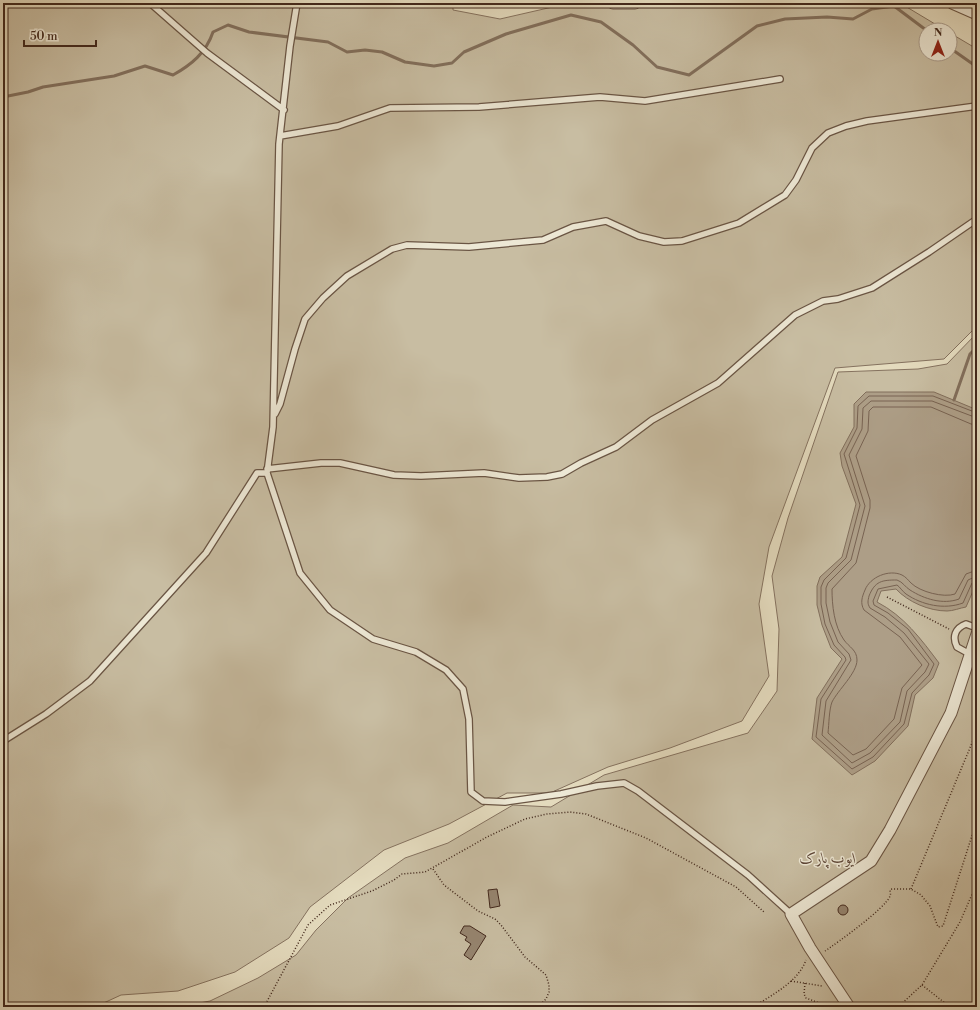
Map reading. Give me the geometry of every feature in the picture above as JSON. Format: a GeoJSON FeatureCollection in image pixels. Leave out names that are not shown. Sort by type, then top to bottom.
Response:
{"type":"FeatureCollection","features":[{"type":"Feature","properties":{"kind":"street"},"geometry":{"type":"LineString","coordinates":[[613,3],[634,3]]}},
{"type":"Feature","properties":{"kind":"street"},"geometry":{"type":"LineString","coordinates":[[952,3],[977,14]]}},
{"type":"Feature","properties":{"kind":"street"},"geometry":{"type":"LineString","coordinates":[[848,1007],[790,914],[870,862],[890,830],[951,713],[977,634]]}},
{"type":"Feature","properties":{"kind":"lane"},"geometry":{"type":"LineString","coordinates":[[150,3],[207,54],[284,110]]}},
{"type":"Feature","properties":{"kind":"lane"},"geometry":{"type":"LineString","coordinates":[[297,3],[290,46],[280,136],[273,416],[267,471],[300,573],[330,610],[373,640],[416,652],[446,670],[463,689],[469,719],[471,792],[483,801],[505,802],[561,794],[597,786],[624,783],[638,791],[748,874],[790,914]]}},
{"type":"Feature","properties":{"kind":"lane"},"geometry":{"type":"LineString","coordinates":[[280,136],[338,126],[390,108],[471,107],[600,97],[646,101],[780,79]]}},
{"type":"Feature","properties":{"kind":"lane"},"geometry":{"type":"LineString","coordinates":[[273,416],[280,404],[305,319],[323,298],[348,276],[392,249],[407,245],[470,247],[543,240],[573,227],[606,221],[639,236],[664,242],[682,241],[739,223],[785,195],[796,180],[812,148],[828,133],[846,126],[867,121],[977,106]]}},
{"type":"Feature","properties":{"kind":"lane"},"geometry":{"type":"LineString","coordinates":[[3,741],[46,714],[90,681],[206,553],[257,473],[321,463],[340,463],[394,475],[421,476],[484,473],[519,478],[548,477],[562,474],[580,463],[616,447],[652,420],[718,383],[795,316],[824,301],[838,299],[872,288],[930,252],[977,219]]}},
{"type":"Feature","properties":{"kind":"lane"},"geometry":{"type":"LineString","coordinates":[[971,651],[966,652],[958,647],[954,638],[962,626],[966,624],[977,628]]}},
{"type":"Feature","properties":{"kind":"path"},"geometry":{"type":"LineString","coordinates":[[887,597],[956,633]]}},
{"type":"Feature","properties":{"kind":"path"},"geometry":{"type":"LineString","coordinates":[[912,889],[977,731]]}},
{"type":"Feature","properties":{"kind":"path"},"geometry":{"type":"LineString","coordinates":[[264,1007],[308,925],[330,905],[372,891],[394,880],[402,874],[425,872],[433,869],[457,854],[525,819],[570,812],[586,814],[646,838],[736,887],[764,912]]}},
{"type":"Feature","properties":{"kind":"path"},"geometry":{"type":"LineString","coordinates":[[753,1007],[791,981],[813,953],[850,934],[876,911],[890,896],[890,890],[912,889],[927,901],[938,927],[943,926],[977,820]]}},
{"type":"Feature","properties":{"kind":"path"},"geometry":{"type":"LineString","coordinates":[[433,869],[444,885],[478,911],[502,925],[525,957],[546,975],[549,985],[549,992],[546,999],[541,1004],[542,1007]]}},
{"type":"Feature","properties":{"kind":"path"},"geometry":{"type":"LineString","coordinates":[[898,1007],[922,985],[960,922],[977,883]]}},
{"type":"Feature","properties":{"kind":"path"},"geometry":{"type":"LineString","coordinates":[[791,981],[826,987],[839,992]]}},
{"type":"Feature","properties":{"kind":"path"},"geometry":{"type":"LineString","coordinates":[[805,983],[804,994],[806,998],[830,1007]]}},
{"type":"Feature","properties":{"kind":"path"},"geometry":{"type":"LineString","coordinates":[[922,985],[950,1007]]}},
{"type":"Feature","properties":{"kind":"green space"},"geometry":{"type":"Polygon","coordinates":[[[3,3],[453,3],[453,10],[500,19],[570,3],[900,3],[932,22],[918,22],[918,62],[958,62],[958,38],[977,49],[977,326],[944,359],[835,368],[769,547],[759,604],[769,676],[742,721],[670,748],[608,767],[550,793],[507,793],[449,824],[384,850],[310,907],[289,938],[235,972],[178,991],[121,995],[95,1007],[3,1007],[3,3]]]}},
{"type":"Feature","properties":{"kind":"green space","name":"ایوب پارک"},"geometry":{"type":"Polygon","coordinates":[[[977,333],[977,1007],[178,1007],[210,1001],[258,978],[296,955],[316,930],[348,898],[405,858],[448,843],[513,805],[551,807],[604,775],[748,733],[777,691],[779,629],[772,576],[788,518],[838,372],[918,369],[947,364],[977,333]]]}},
{"type":"Feature","properties":{"kind":"water"},"geometry":{"type":"Polygon","coordinates":[[[866,392],[934,392],[977,411],[977,582],[966,607],[949,611],[940,611],[919,605],[906,598],[896,589],[881,591],[877,602],[904,621],[919,637],[939,663],[933,678],[915,695],[908,726],[875,761],[852,775],[812,739],[817,698],[842,659],[831,648],[822,625],[817,605],[817,586],[820,577],[842,557],[856,504],[842,466],[840,453],[854,427],[854,404],[866,392]]]}},
{"type":"Feature","properties":{"kind":"building"},"geometry":{"type":"Polygon","coordinates":[[[497,889],[500,906],[490,908],[488,890],[497,889]]]}},
{"type":"Feature","properties":{"kind":"building"},"geometry":{"type":"Polygon","coordinates":[[[843,905],[848,910],[843,915],[838,910],[843,905]]]}},
{"type":"Feature","properties":{"kind":"building"},"geometry":{"type":"Polygon","coordinates":[[[464,926],[470,926],[486,936],[471,960],[464,955],[471,944],[465,940],[467,937],[460,933],[464,926]]]}},
{"type":"Feature","properties":{"kind":"waterway"},"geometry":{"type":"LineString","coordinates":[[3,97],[28,92],[43,87],[114,76],[145,66],[173,75],[197,58],[206,46],[213,32],[228,25],[249,32],[328,42],[347,52],[365,50],[382,52],[405,62],[434,66],[452,63],[464,52],[506,34],[571,15],[601,22],[633,45],[657,67],[689,75],[757,26],[785,19],[827,17],[853,19],[872,9],[894,6],[896,3]]}},
{"type":"Feature","properties":{"kind":"waterway"},"geometry":{"type":"LineString","coordinates":[[894,6],[918,24]]}},
{"type":"Feature","properties":{"kind":"waterway"},"geometry":{"type":"LineString","coordinates":[[958,54],[977,67]]}},
{"type":"Feature","properties":{"kind":"waterway"},"geometry":{"type":"LineString","coordinates":[[954,400],[970,354],[977,347]]}}]}
